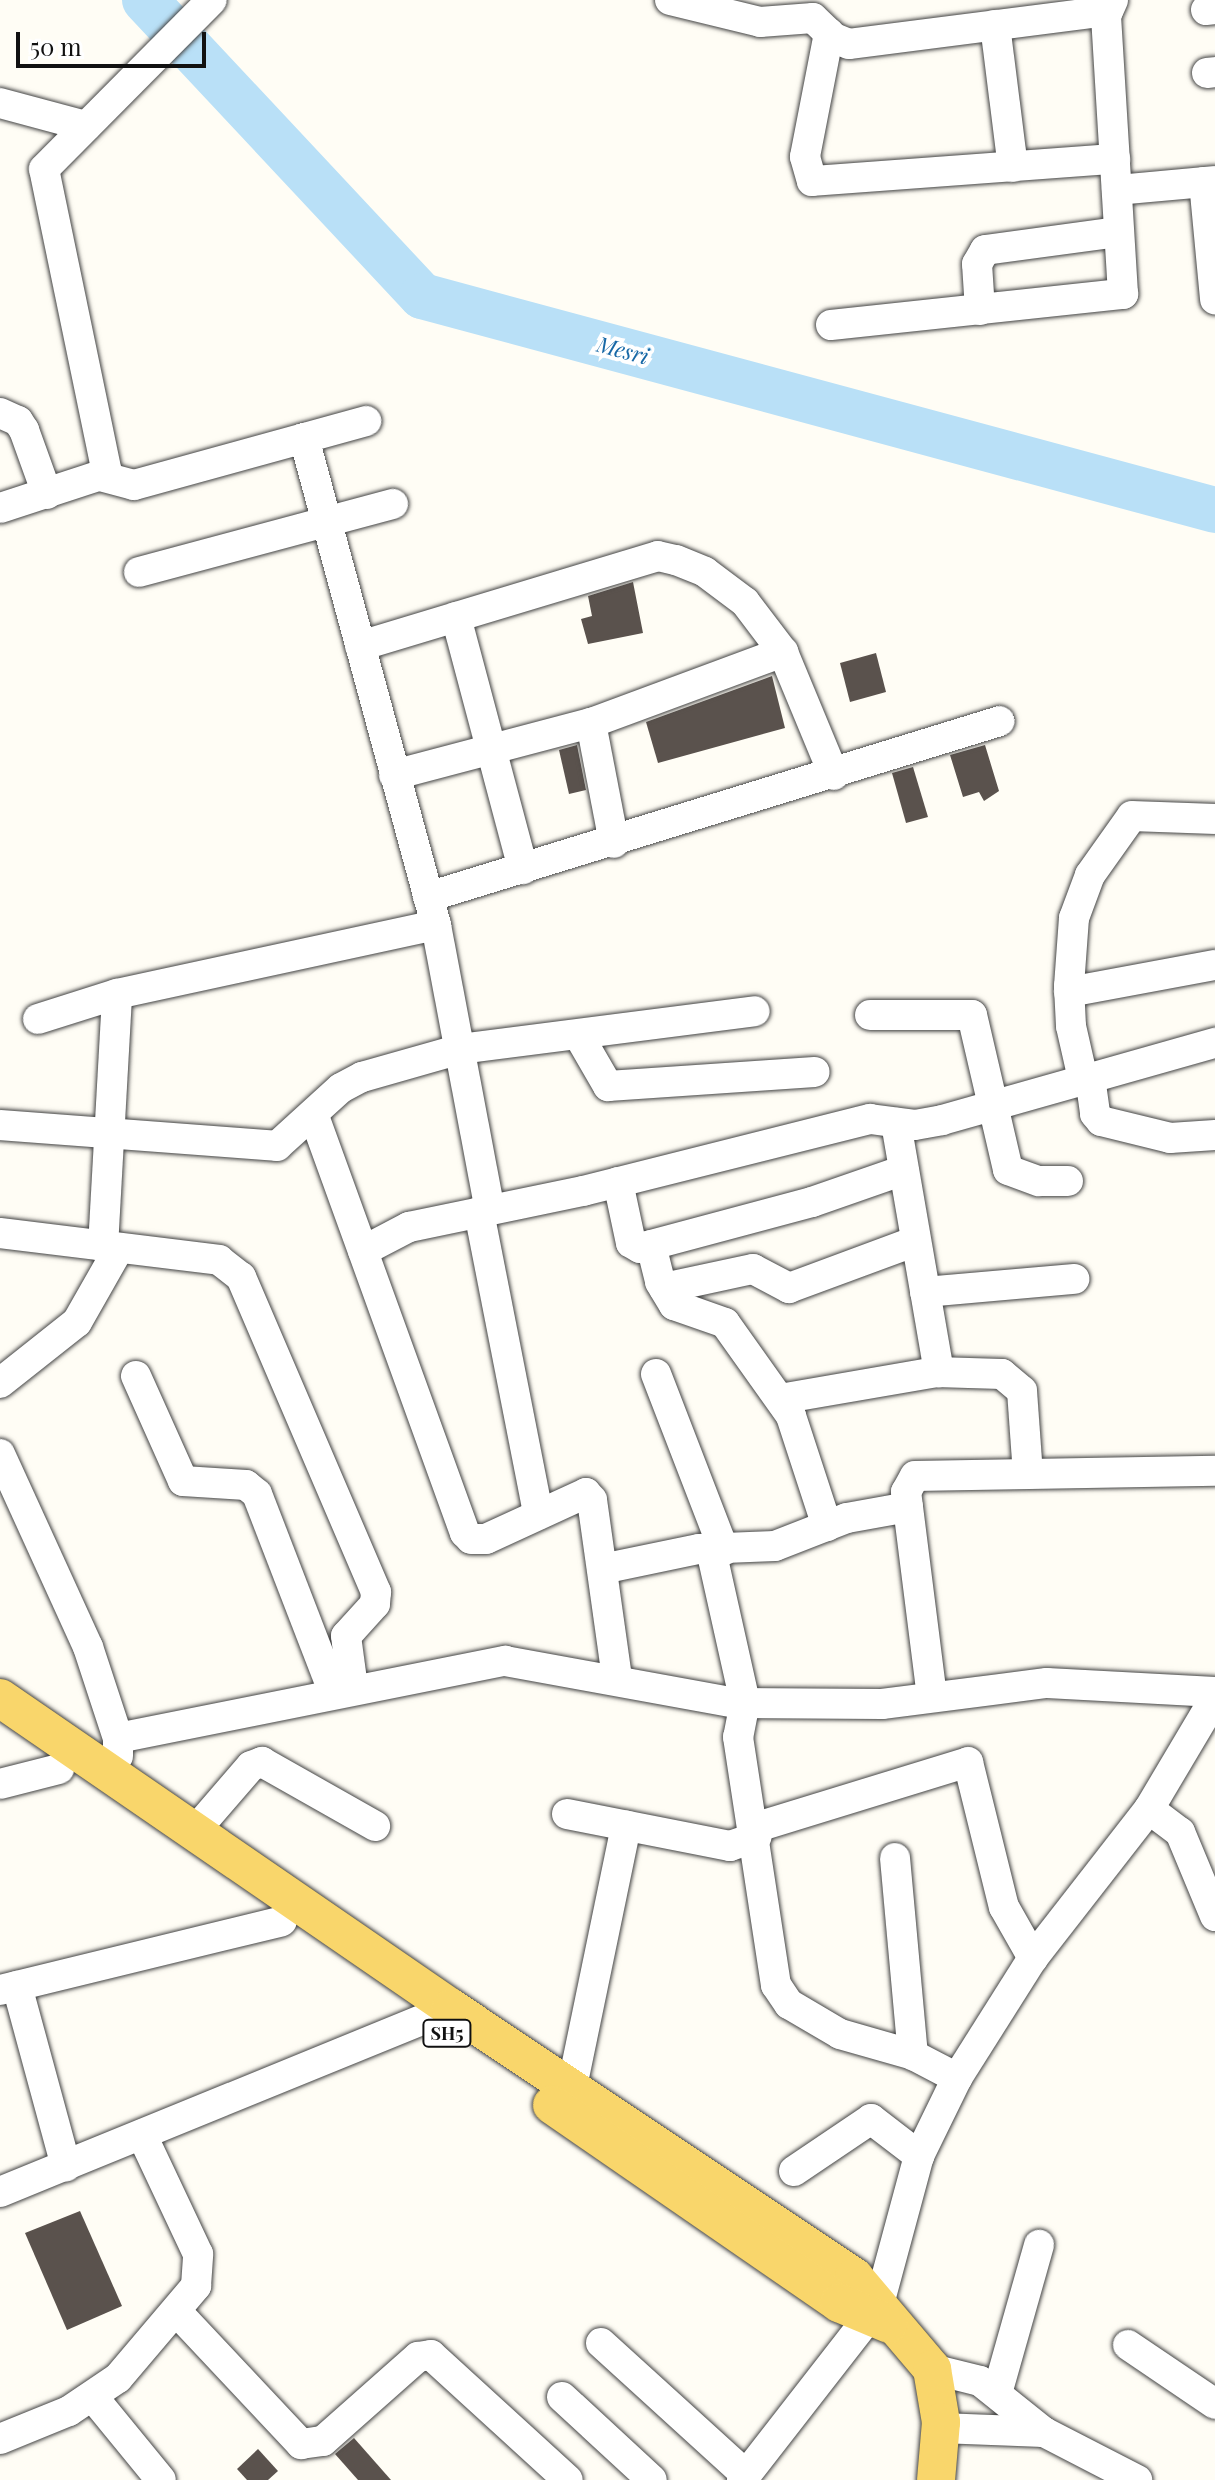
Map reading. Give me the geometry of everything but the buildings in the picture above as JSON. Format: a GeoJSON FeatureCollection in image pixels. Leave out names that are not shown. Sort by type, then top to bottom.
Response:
{"type":"FeatureCollection","features":[{"type":"Feature","properties":{"kind":"main road","name":"SH5"},"geometry":{"type":"LineString","coordinates":[[0,1698],[194,1832],[438,2014],[839,2303],[883,2316]]}},
{"type":"Feature","properties":{"kind":"main road","name":"SH5"},"geometry":{"type":"LineString","coordinates":[[0,1730],[282,1921],[438,2014],[572,2087],[854,2277],[883,2316],[932,2369]]}},
{"type":"Feature","properties":{"kind":"main road"},"geometry":{"type":"LineString","coordinates":[[932,2369],[940,2428],[936,2480]]}},
{"type":"Feature","properties":{"kind":"street"},"geometry":{"type":"LineString","coordinates":[[104,477],[107,467],[44,176],[47,163],[212,0]]}},
{"type":"Feature","properties":{"kind":"street"},"geometry":{"type":"LineString","coordinates":[[670,0],[760,22],[813,18],[829,33],[849,44],[995,25],[1110,5],[1119,297],[831,325]]}},
{"type":"Feature","properties":{"kind":"street"},"geometry":{"type":"LineString","coordinates":[[995,25],[1013,167]]}},
{"type":"Feature","properties":{"kind":"street"},"geometry":{"type":"LineString","coordinates":[[829,33],[805,157],[812,181],[1115,159]]}},
{"type":"Feature","properties":{"kind":"street"},"geometry":{"type":"LineString","coordinates":[[0,103],[92,120]]}},
{"type":"Feature","properties":{"kind":"street"},"geometry":{"type":"LineString","coordinates":[[1117,190],[1210,182],[1215,299]]}},
{"type":"Feature","properties":{"kind":"street"},"geometry":{"type":"LineString","coordinates":[[980,310],[977,264],[985,250],[1119,232]]}},
{"type":"Feature","properties":{"kind":"street"},"geometry":{"type":"LineString","coordinates":[[0,413],[18,421],[24,430],[47,494]]}},
{"type":"Feature","properties":{"kind":"street"},"geometry":{"type":"LineString","coordinates":[[0,508],[104,477],[134,485],[366,421]]}},
{"type":"Feature","properties":{"kind":"street"},"geometry":{"type":"LineString","coordinates":[[304,438],[432,911],[476,1048],[485,1211],[538,1514]]}},
{"type":"Feature","properties":{"kind":"street"},"geometry":{"type":"LineString","coordinates":[[139,572],[327,526],[393,504]]}},
{"type":"Feature","properties":{"kind":"street"},"geometry":{"type":"LineString","coordinates":[[360,646],[658,556],[705,572],[745,602],[783,652],[834,775]]}},
{"type":"Feature","properties":{"kind":"street"},"geometry":{"type":"LineString","coordinates":[[456,617],[489,752],[523,869]]}},
{"type":"Feature","properties":{"kind":"street"},"geometry":{"type":"LineString","coordinates":[[394,775],[591,723],[783,652]]}},
{"type":"Feature","properties":{"kind":"street"},"geometry":{"type":"LineString","coordinates":[[38,1019],[117,994],[432,911],[523,869],[1000,721]]}},
{"type":"Feature","properties":{"kind":"street"},"geometry":{"type":"LineString","coordinates":[[591,723],[614,843]]}},
{"type":"Feature","properties":{"kind":"street"},"geometry":{"type":"LineString","coordinates":[[1215,819],[1148,814],[1132,816],[1122,826],[1090,875],[1074,918],[1069,992],[1086,1078],[1095,1114],[1101,1121],[1170,1138],[1215,1135]]}},
{"type":"Feature","properties":{"kind":"street"},"geometry":{"type":"LineString","coordinates":[[1069,992],[1215,965]]}},
{"type":"Feature","properties":{"kind":"street"},"geometry":{"type":"LineString","coordinates":[[0,1383],[77,1322],[111,1247],[110,1136],[117,994]]}},
{"type":"Feature","properties":{"kind":"street"},"geometry":{"type":"LineString","coordinates":[[0,1125],[110,1136],[277,1146],[350,1082],[476,1048],[755,1011]]}},
{"type":"Feature","properties":{"kind":"street"},"geometry":{"type":"LineString","coordinates":[[870,1015],[972,1015],[1008,1170],[1039,1181],[1068,1181]]}},
{"type":"Feature","properties":{"kind":"street"},"geometry":{"type":"LineString","coordinates":[[579,1036],[608,1086],[815,1072]]}},
{"type":"Feature","properties":{"kind":"street"},"geometry":{"type":"LineString","coordinates":[[363,1251],[409,1227],[618,1182],[870,1119],[896,1123],[942,1120],[1215,1043]]}},
{"type":"Feature","properties":{"kind":"street"},"geometry":{"type":"LineString","coordinates":[[314,1116],[465,1533],[471,1539],[486,1539],[586,1493],[592,1500],[617,1679]]}},
{"type":"Feature","properties":{"kind":"street"},"geometry":{"type":"LineString","coordinates":[[896,1123],[939,1372]]}},
{"type":"Feature","properties":{"kind":"street"},"geometry":{"type":"LineString","coordinates":[[618,1182],[631,1243],[640,1248],[812,1202],[904,1170]]}},
{"type":"Feature","properties":{"kind":"street"},"geometry":{"type":"LineString","coordinates":[[0,1233],[219,1260],[241,1277],[376,1592],[375,1604],[346,1636],[343,1690]]}},
{"type":"Feature","properties":{"kind":"street"},"geometry":{"type":"LineString","coordinates":[[664,1288],[753,1269],[789,1288],[916,1241]]}},
{"type":"Feature","properties":{"kind":"street"},"geometry":{"type":"LineString","coordinates":[[651,1245],[664,1288],[674,1305],[725,1323],[791,1416],[827,1526]]}},
{"type":"Feature","properties":{"kind":"street"},"geometry":{"type":"LineString","coordinates":[[925,1292],[1074,1279]]}},
{"type":"Feature","properties":{"kind":"street"},"geometry":{"type":"LineString","coordinates":[[780,1399],[939,1372],[1002,1374],[1018,1383],[1028,1474]]}},
{"type":"Feature","properties":{"kind":"street"},"geometry":{"type":"LineString","coordinates":[[656,1374],[718,1550],[738,1737],[755,1832],[776,1985],[789,2004],[840,2034],[913,2055],[957,2078]]}},
{"type":"Feature","properties":{"kind":"street"},"geometry":{"type":"LineString","coordinates":[[136,1376],[183,1481],[246,1485],[257,1494],[343,1690]]}},
{"type":"Feature","properties":{"kind":"street"},"geometry":{"type":"LineString","coordinates":[[0,1454],[88,1647],[118,1738],[117,1781]]}},
{"type":"Feature","properties":{"kind":"street"},"geometry":{"type":"LineString","coordinates":[[932,1697],[906,1492],[915,1476],[1214,1473]]}},
{"type":"Feature","properties":{"kind":"street"},"geometry":{"type":"LineString","coordinates":[[602,1569],[718,1550],[775,1546],[827,1526],[908,1507]]}},
{"type":"Feature","properties":{"kind":"street"},"geometry":{"type":"LineString","coordinates":[[118,1738],[343,1690],[505,1661],[735,1702],[882,1704],[1047,1683],[1215,1695],[1149,1809],[1033,1958],[957,2078],[919,2156],[883,2316],[744,2478],[601,2343]]}},
{"type":"Feature","properties":{"kind":"street"},"geometry":{"type":"LineString","coordinates":[[194,1832],[256,1762],[269,1763],[375,1826]]}},
{"type":"Feature","properties":{"kind":"street"},"geometry":{"type":"LineString","coordinates":[[567,1814],[730,1846],[755,1832],[968,1762],[1004,1907],[1033,1958]]}},
{"type":"Feature","properties":{"kind":"street"},"geometry":{"type":"LineString","coordinates":[[0,1784],[59,1769]]}},
{"type":"Feature","properties":{"kind":"street"},"geometry":{"type":"LineString","coordinates":[[1149,1809],[1172,1823],[1202,1850],[1215,1916]]}},
{"type":"Feature","properties":{"kind":"street"},"geometry":{"type":"LineString","coordinates":[[572,2087],[626,1826]]}},
{"type":"Feature","properties":{"kind":"street"},"geometry":{"type":"LineString","coordinates":[[895,1858],[913,2055]]}},
{"type":"Feature","properties":{"kind":"street"},"geometry":{"type":"LineString","coordinates":[[66,2166],[8,1988],[282,1921]]}},
{"type":"Feature","properties":{"kind":"street"},"geometry":{"type":"LineString","coordinates":[[0,2192],[438,2014]]}},
{"type":"Feature","properties":{"kind":"street"},"geometry":{"type":"LineString","coordinates":[[794,2171],[871,2119],[919,2156]]}},
{"type":"Feature","properties":{"kind":"street"},"geometry":{"type":"LineString","coordinates":[[0,2439],[93,2397],[118,2378],[178,2313],[196,2286],[198,2254],[142,2135]]}},
{"type":"Feature","properties":{"kind":"street"},"geometry":{"type":"LineString","coordinates":[[998,2390],[1039,2245]]}},
{"type":"Feature","properties":{"kind":"street"},"geometry":{"type":"LineString","coordinates":[[178,2313],[301,2444],[323,2441],[418,2357],[431,2355],[568,2480]]}},
{"type":"Feature","properties":{"kind":"street"},"geometry":{"type":"LineString","coordinates":[[1128,2345],[1215,2404]]}},
{"type":"Feature","properties":{"kind":"street"},"geometry":{"type":"LineString","coordinates":[[932,2369],[972,2378],[998,2390],[1044,2432],[1137,2480]]}},
{"type":"Feature","properties":{"kind":"street"},"geometry":{"type":"LineString","coordinates":[[93,2397],[161,2480]]}},
{"type":"Feature","properties":{"kind":"street"},"geometry":{"type":"LineString","coordinates":[[562,2397],[652,2480]]}},
{"type":"Feature","properties":{"kind":"street"},"geometry":{"type":"LineString","coordinates":[[940,2428],[1044,2432]]}},
{"type":"Feature","properties":{"kind":"waterway","name":"Mesri"},"geometry":{"type":"LineString","coordinates":[[145,0],[422,296],[1215,510]]}}]}
